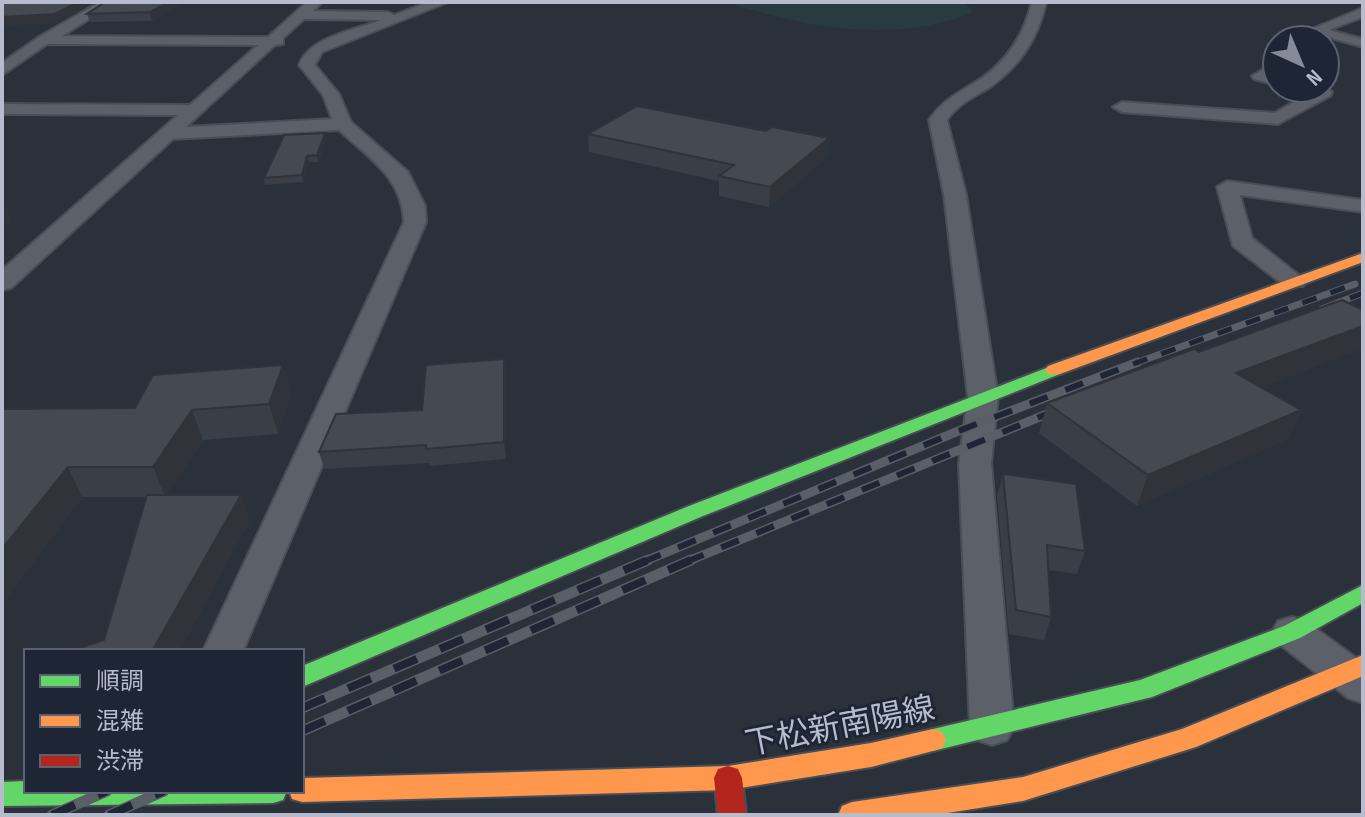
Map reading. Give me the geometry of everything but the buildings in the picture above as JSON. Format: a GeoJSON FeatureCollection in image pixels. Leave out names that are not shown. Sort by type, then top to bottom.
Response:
{"type":"FeatureCollection","features":[{"type":"Feature","properties":{"kind":"main road"},"geometry":{"type":"LineString","coordinates":[[304,676],[614,543],[983,397],[1363,257]]}},
{"type":"Feature","properties":{"kind":"main road","name":"下松新南陽線"},"geometry":{"type":"LineString","coordinates":[[304,790],[728,778],[871,755],[1143,690],[1292,632],[1363,593]]}},
{"type":"Feature","properties":{"kind":"main road"},"geometry":{"type":"LineString","coordinates":[[852,815],[1023,789],[1187,739],[1358,675]]}},
{"type":"Feature","properties":{"kind":"main road"},"geometry":{"type":"LineString","coordinates":[[728,778],[732,815]]}},
{"type":"Feature","properties":{"kind":"main road"},"geometry":{"type":"LineString","coordinates":[[2,794],[150,800],[246,793]]}},
{"type":"Feature","properties":{"kind":"street"},"geometry":{"type":"LineString","coordinates":[[2,70],[44,40],[109,2]]}},
{"type":"Feature","properties":{"kind":"street"},"geometry":{"type":"LineString","coordinates":[[2,283],[315,2]]}},
{"type":"Feature","properties":{"kind":"street"},"geometry":{"type":"LineString","coordinates":[[224,649],[415,222],[414,206],[401,176],[343,124],[331,94],[307,65],[310,56],[317,49],[441,2]]}},
{"type":"Feature","properties":{"kind":"street"},"geometry":{"type":"LineString","coordinates":[[992,727],[975,463],[983,397],[955,195],[938,120],[944,109],[992,79],[1014,58],[1026,43],[1039,2]]}},
{"type":"Feature","properties":{"kind":"street"},"geometry":{"type":"LineString","coordinates":[[1336,24],[1363,12]]}},
{"type":"Feature","properties":{"kind":"street"},"geometry":{"type":"LineString","coordinates":[[301,15],[406,17]]}},
{"type":"Feature","properties":{"kind":"street"},"geometry":{"type":"LineString","coordinates":[[44,40],[338,41]]}},
{"type":"Feature","properties":{"kind":"street"},"geometry":{"type":"LineString","coordinates":[[1341,40],[1363,43]]}},
{"type":"Feature","properties":{"kind":"street"},"geometry":{"type":"LineString","coordinates":[[1122,107],[1278,119],[1304,104]]}},
{"type":"Feature","properties":{"kind":"street"},"geometry":{"type":"LineString","coordinates":[[2,109],[194,110]]}},
{"type":"Feature","properties":{"kind":"street"},"geometry":{"type":"LineString","coordinates":[[167,134],[343,124]]}},
{"type":"Feature","properties":{"kind":"street"},"geometry":{"type":"LineString","coordinates":[[1294,281],[1241,241],[1227,187],[1363,206]]}},
{"type":"Feature","properties":{"kind":"street"},"geometry":{"type":"LineString","coordinates":[[1292,632],[1358,675]]}},
{"type":"Feature","properties":{"kind":"shaded area"},"geometry":{"type":"Polygon","coordinates":[[[726,2],[964,2],[973,12],[913,28],[850,29],[787,19],[726,2]]]}},
{"type":"Feature","properties":{"kind":"railway"},"geometry":{"type":"LineString","coordinates":[[1133,364],[1355,284]]}},
{"type":"Feature","properties":{"kind":"railway"},"geometry":{"type":"LineString","coordinates":[[1322,309],[1363,293]]}},
{"type":"Feature","properties":{"kind":"railway"},"geometry":{"type":"LineString","coordinates":[[643,562],[956,432],[1138,362]]}},
{"type":"Feature","properties":{"kind":"railway"},"geometry":{"type":"LineString","coordinates":[[686,562],[1064,407]]}},
{"type":"Feature","properties":{"kind":"railway"},"geometry":{"type":"LineString","coordinates":[[304,707],[648,560]]}},
{"type":"Feature","properties":{"kind":"railway"},"geometry":{"type":"LineString","coordinates":[[304,730],[691,560]]}},
{"type":"Feature","properties":{"kind":"railway"},"geometry":{"type":"LineString","coordinates":[[52,815],[102,793]]}},
{"type":"Feature","properties":{"kind":"railway"},"geometry":{"type":"LineString","coordinates":[[109,815],[159,793]]}},
{"type":"Feature","properties":{"kind":"traffic: fast"},"geometry":{"type":"LineString","coordinates":[[304,676],[696,511],[1054,370]]}},
{"type":"Feature","properties":{"kind":"traffic: fast"},"geometry":{"type":"LineString","coordinates":[[933,740],[1143,690],[1292,632],[1363,593]]}},
{"type":"Feature","properties":{"kind":"traffic: fast"},"geometry":{"type":"LineString","coordinates":[[2,794],[92,793]]}},
{"type":"Feature","properties":{"kind":"traffic: slow"},"geometry":{"type":"LineString","coordinates":[[1054,370],[1363,257]]}},
{"type":"Feature","properties":{"kind":"traffic: slow"},"geometry":{"type":"LineString","coordinates":[[852,815],[1023,789],[1187,739],[1363,665]]}},
{"type":"Feature","properties":{"kind":"traffic: slow"},"geometry":{"type":"LineString","coordinates":[[304,790],[728,778],[871,755],[933,740]]}},
{"type":"Feature","properties":{"kind":"traffic: jam"},"geometry":{"type":"LineString","coordinates":[[728,778],[732,815]]}}]}
